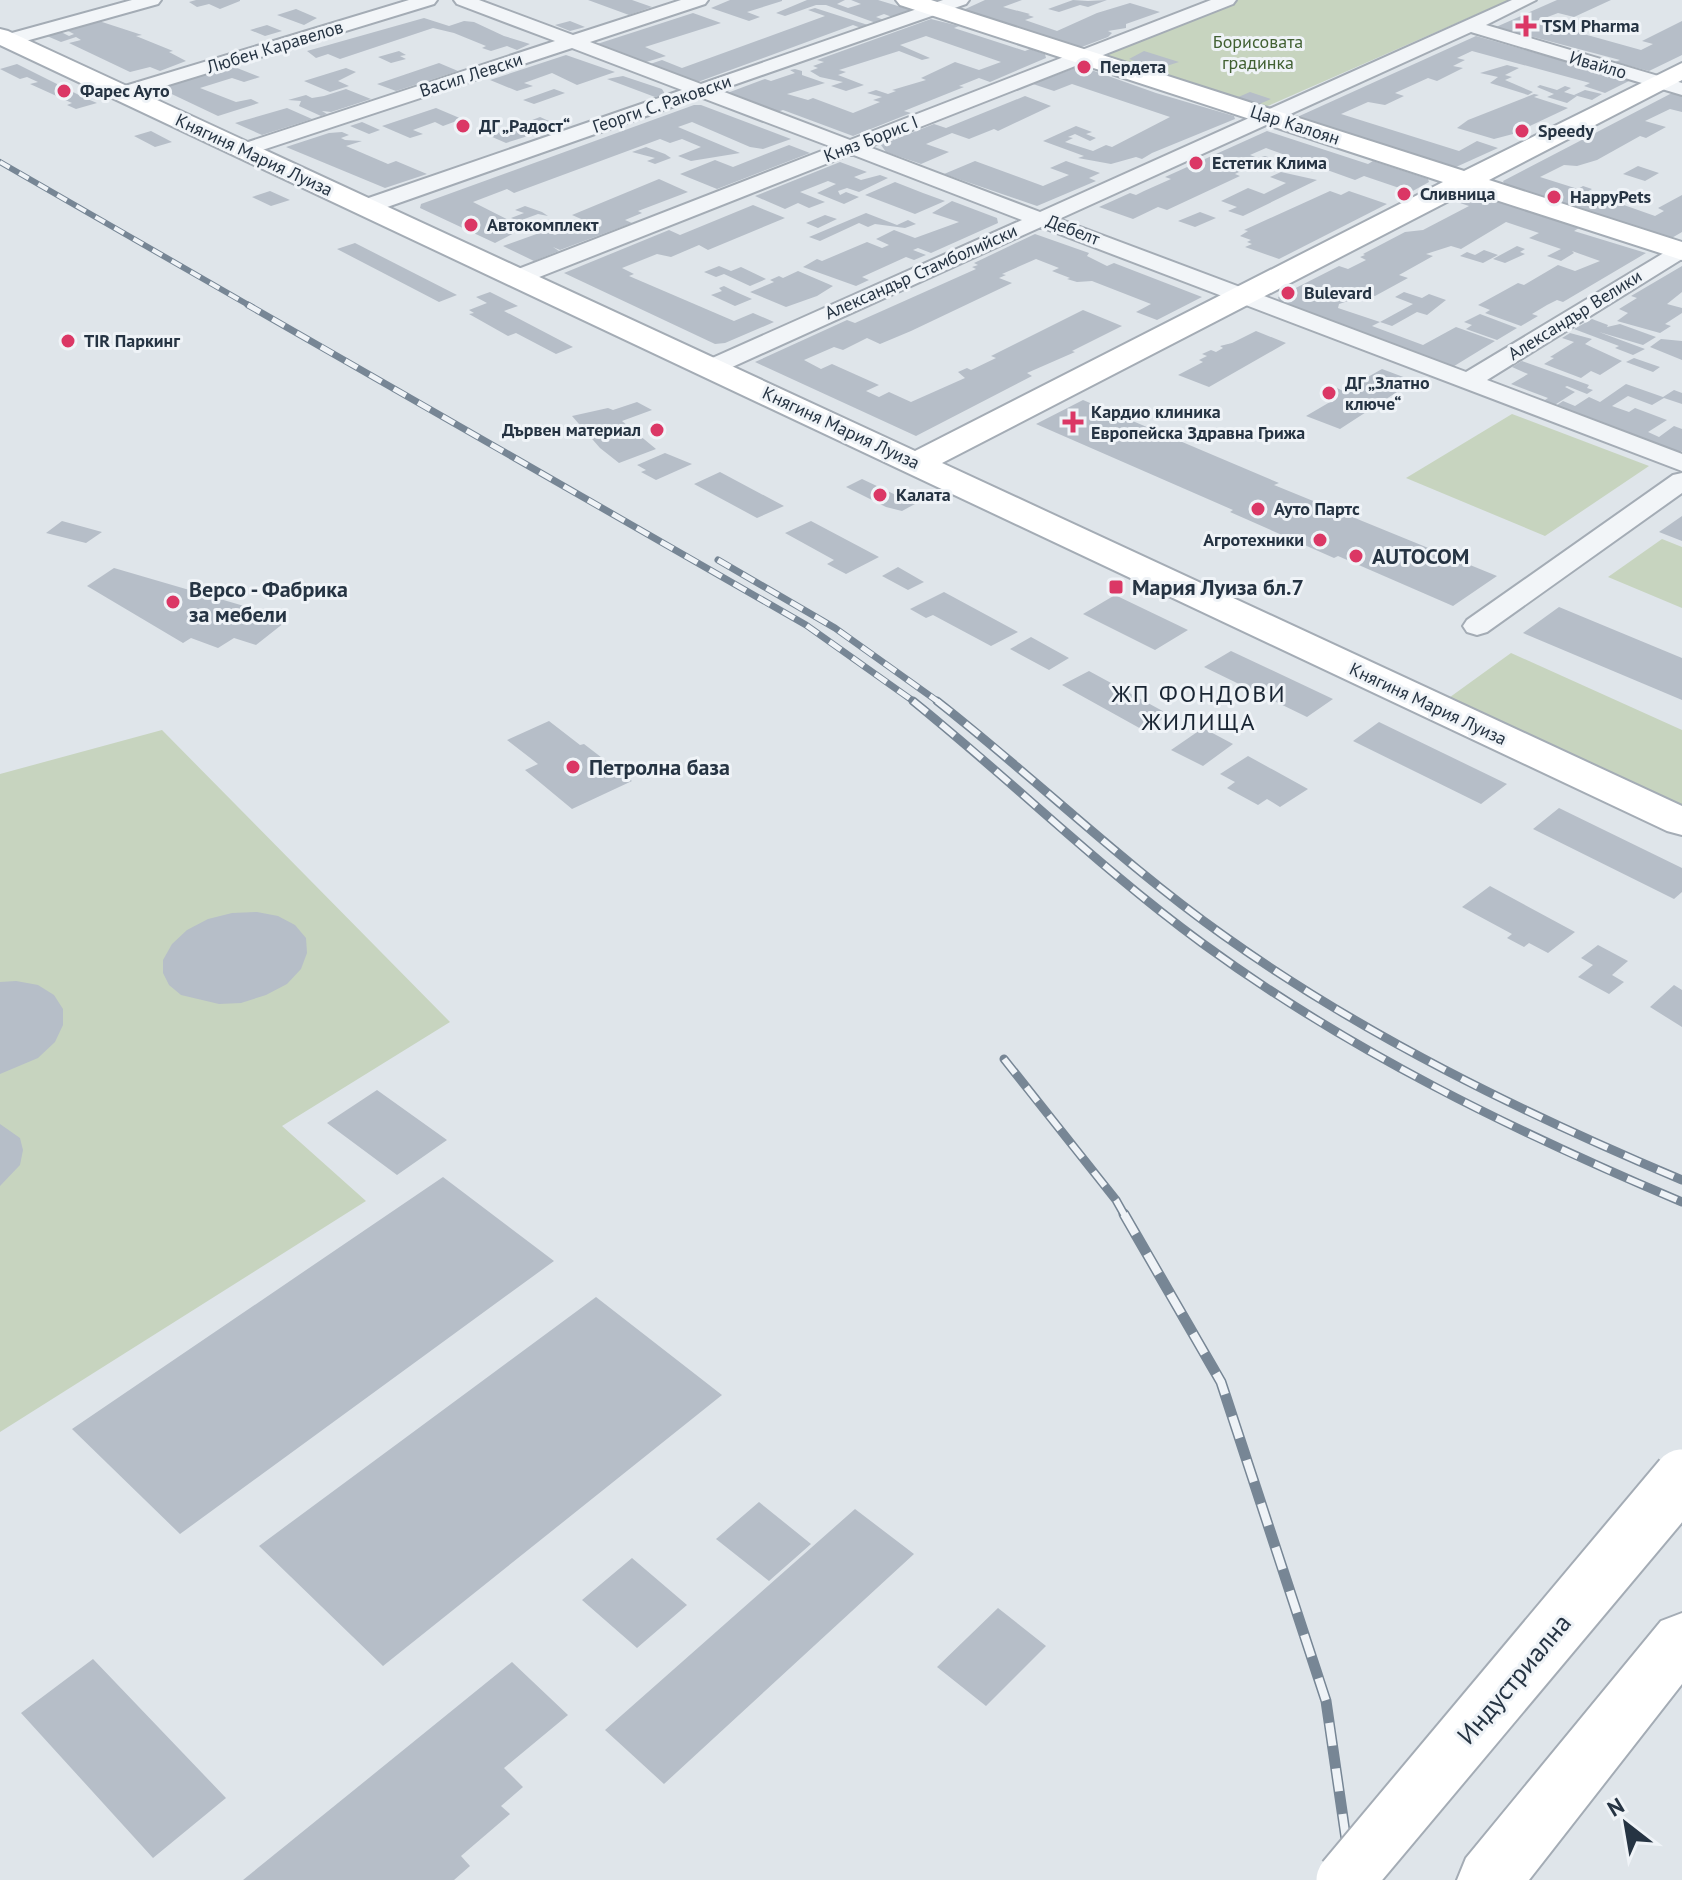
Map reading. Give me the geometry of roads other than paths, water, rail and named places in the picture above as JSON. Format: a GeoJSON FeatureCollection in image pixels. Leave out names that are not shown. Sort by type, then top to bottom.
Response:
{"type":"FeatureCollection","features":[{"type":"Feature","properties":{"kind":"main road","name":"Цар Калоян"},"geometry":{"type":"LineString","coordinates":[[908,0],[947,4],[1083,57],[1681,250]]}},
{"type":"Feature","properties":{"kind":"main road","name":"Княгиня Мария Луиза"},"geometry":{"type":"LineString","coordinates":[[4,38],[1682,822]]}},
{"type":"Feature","properties":{"kind":"main road"},"geometry":{"type":"LineString","coordinates":[[917,463],[1467,181],[1670,86],[1682,70]]}},
{"type":"Feature","properties":{"kind":"main road","name":"Индустриална"},"geometry":{"type":"LineString","coordinates":[[1345,1880],[1682,1478]]}},
{"type":"Feature","properties":{"kind":"main road"},"geometry":{"type":"LineString","coordinates":[[1489,1880],[1682,1639]]}},
{"type":"Feature","properties":{"kind":"street"},"geometry":{"type":"LineString","coordinates":[[4,38],[152,0]]}},
{"type":"Feature","properties":{"kind":"street","name":"Любен Каравелов"},"geometry":{"type":"LineString","coordinates":[[122,93],[428,0]]}},
{"type":"Feature","properties":{"kind":"street","name":"Дебелт"},"geometry":{"type":"LineString","coordinates":[[463,0],[1682,463]]}},
{"type":"Feature","properties":{"kind":"street","name":"Васил Левски"},"geometry":{"type":"LineString","coordinates":[[243,150],[699,0]]}},
{"type":"Feature","properties":{"kind":"street","name":"Княз Борис I"},"geometry":{"type":"LineString","coordinates":[[516,278],[1227,0]]}},
{"type":"Feature","properties":{"kind":"street","name":"Александър Стамболийски"},"geometry":{"type":"LineString","coordinates":[[710,368],[1527,0]]}},
{"type":"Feature","properties":{"kind":"street","name":"Георги С. Раковски"},"geometry":{"type":"LineString","coordinates":[[365,207],[947,4]]}},
{"type":"Feature","properties":{"kind":"street","name":"Ивайло"},"geometry":{"type":"LineString","coordinates":[[1469,26],[1670,86]]}},
{"type":"Feature","properties":{"kind":"street","name":"Александър Велики"},"geometry":{"type":"LineString","coordinates":[[1469,381],[1681,250]]}},
{"type":"Feature","properties":{"kind":"street"},"geometry":{"type":"LineString","coordinates":[[1477,626],[1682,481]]}},
{"type":"Feature","properties":{"kind":"railway"},"geometry":{"type":"LineString","coordinates":[[0,162],[252,307]]}},
{"type":"Feature","properties":{"kind":"railway"},"geometry":{"type":"LineString","coordinates":[[248,305],[806,625],[916,703]]}},
{"type":"Feature","properties":{"kind":"railway"},"geometry":{"type":"LineString","coordinates":[[718,560],[835,628],[940,703]]}},
{"type":"Feature","properties":{"kind":"railway"},"geometry":{"type":"LineString","coordinates":[[913,701],[1128,885],[1258,982],[1374,1054],[1434,1086],[1557,1147],[1682,1202]]}},
{"type":"Feature","properties":{"kind":"railway"},"geometry":{"type":"LineString","coordinates":[[937,701],[1186,908],[1277,972],[1332,1007],[1446,1070],[1562,1127],[1682,1180]]}},
{"type":"Feature","properties":{"kind":"railway"},"geometry":{"type":"LineString","coordinates":[[1004,1059],[1116,1200],[1125,1216]]}},
{"type":"Feature","properties":{"kind":"railway"},"geometry":{"type":"LineString","coordinates":[[1124,1214],[1221,1382],[1326,1701],[1352,1880]]}},
{"type":"Feature","properties":{"kind":"place","name":"TSM Pharma"},"geometry":{"type":"Point","coordinates":[1526,26]}},
{"type":"Feature","properties":{"kind":"place","name":"Пердета"},"geometry":{"type":"Point","coordinates":[1084,67]}},
{"type":"Feature","properties":{"kind":"place","name":"Фарес Ауто"},"geometry":{"type":"Point","coordinates":[64,91]}},
{"type":"Feature","properties":{"kind":"place","name":"ДГ „Радост“"},"geometry":{"type":"Point","coordinates":[463,126]}},
{"type":"Feature","properties":{"kind":"place","name":"Speedy"},"geometry":{"type":"Point","coordinates":[1522,131]}},
{"type":"Feature","properties":{"kind":"place","name":"Естетик Клима"},"geometry":{"type":"Point","coordinates":[1196,163]}},
{"type":"Feature","properties":{"kind":"place","name":"Сливница"},"geometry":{"type":"Point","coordinates":[1404,194]}},
{"type":"Feature","properties":{"kind":"place","name":"HappyPets"},"geometry":{"type":"Point","coordinates":[1554,197]}},
{"type":"Feature","properties":{"kind":"place","name":"Автокомплект"},"geometry":{"type":"Point","coordinates":[471,225]}},
{"type":"Feature","properties":{"kind":"place","name":"Bulevard"},"geometry":{"type":"Point","coordinates":[1288,293]}},
{"type":"Feature","properties":{"kind":"place","name":"TIR Паркинг"},"geometry":{"type":"Point","coordinates":[68,341]}},
{"type":"Feature","properties":{"kind":"place","name":"ДГ „Златно ключе“"},"geometry":{"type":"Point","coordinates":[1329,393]}},
{"type":"Feature","properties":{"kind":"place","name":"Кардио клиника Европейска Здравна Грижа"},"geometry":{"type":"Point","coordinates":[1073,422]}},
{"type":"Feature","properties":{"kind":"place","name":"Дървен материал"},"geometry":{"type":"Point","coordinates":[657,430]}},
{"type":"Feature","properties":{"kind":"place","name":"Калата"},"geometry":{"type":"Point","coordinates":[880,495]}},
{"type":"Feature","properties":{"kind":"place","name":"Ауто Партс"},"geometry":{"type":"Point","coordinates":[1258,509]}},
{"type":"Feature","properties":{"kind":"place","name":"Агротехники"},"geometry":{"type":"Point","coordinates":[1320,540]}},
{"type":"Feature","properties":{"kind":"place","name":"AUTOCOM"},"geometry":{"type":"Point","coordinates":[1356,556]}},
{"type":"Feature","properties":{"kind":"place","name":"Мария Луиза бл.7"},"geometry":{"type":"Point","coordinates":[1116,587]}},
{"type":"Feature","properties":{"kind":"place","name":"Версо - Фабрика за мебели"},"geometry":{"type":"Point","coordinates":[173,602]}},
{"type":"Feature","properties":{"kind":"place","name":"Петролна база"},"geometry":{"type":"Point","coordinates":[573,767]}},
{"type":"Feature","properties":{"kind":"district","name":"ЖП ФОНДОВИ ЖИЛИЩА"},"geometry":{"type":"Point","coordinates":[1199,708]}},
{"type":"Feature","properties":{"kind":"park label","name":"Борисовата градинка"},"geometry":{"type":"Point","coordinates":[1258,52]}}]}
